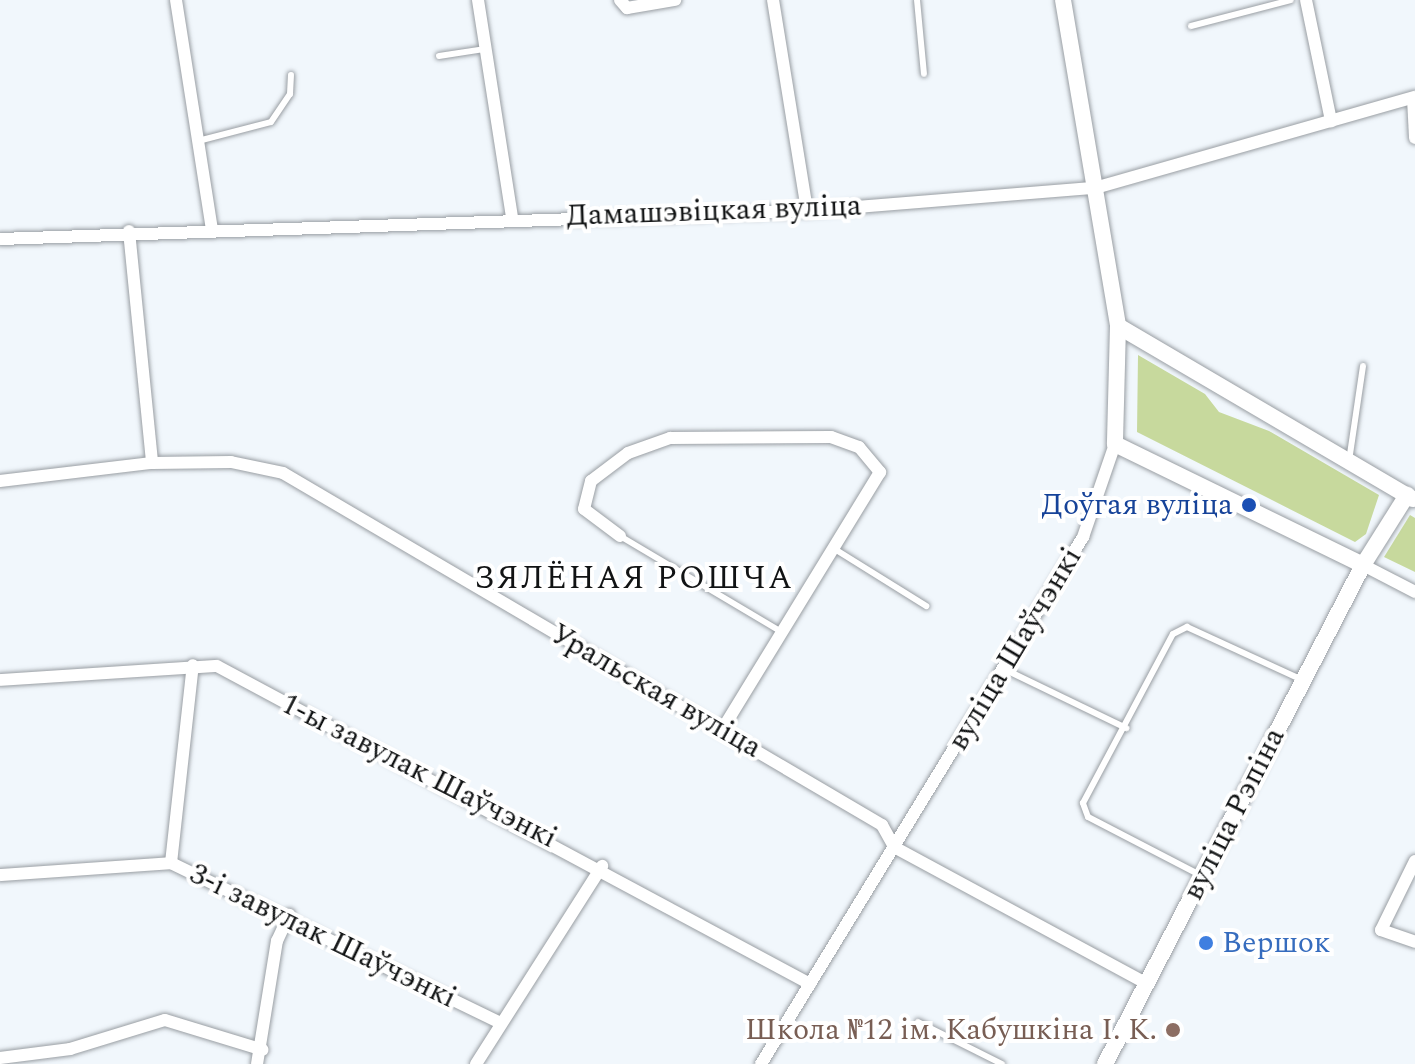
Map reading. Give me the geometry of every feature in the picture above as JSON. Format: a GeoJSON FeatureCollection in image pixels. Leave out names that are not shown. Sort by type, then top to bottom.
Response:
{"type":"FeatureCollection","features":[{"type":"Feature","properties":{"kind":"street"},"geometry":{"type":"LineString","coordinates":[[176,0],[212,230]]}},
{"type":"Feature","properties":{"kind":"street"},"geometry":{"type":"LineString","coordinates":[[478,0],[512,217]]}},
{"type":"Feature","properties":{"kind":"street"},"geometry":{"type":"LineString","coordinates":[[620,0],[627,8],[675,0]]}},
{"type":"Feature","properties":{"kind":"street"},"geometry":{"type":"LineString","coordinates":[[773,0],[807,211]]}},
{"type":"Feature","properties":{"kind":"street","name":"вуліца Шаўчэнкі"},"geometry":{"type":"LineString","coordinates":[[761,1064],[1083,537],[1115,444],[1118,326],[1063,0]]}},
{"type":"Feature","properties":{"kind":"street"},"geometry":{"type":"LineString","coordinates":[[1306,0],[1331,121]]}},
{"type":"Feature","properties":{"kind":"street"},"geometry":{"type":"LineString","coordinates":[[1414,97],[1415,138]]}},
{"type":"Feature","properties":{"kind":"street","name":"Дамашэвіцкая вуліца"},"geometry":{"type":"LineString","coordinates":[[0,239],[129,231],[512,217],[807,211],[1095,188],[1414,97]]}},
{"type":"Feature","properties":{"kind":"street"},"geometry":{"type":"LineString","coordinates":[[129,231],[152,463]]}},
{"type":"Feature","properties":{"kind":"street"},"geometry":{"type":"LineString","coordinates":[[1118,326],[1349,461],[1412,494],[1363,565]]}},
{"type":"Feature","properties":{"kind":"street"},"geometry":{"type":"LineString","coordinates":[[620,536],[584,509],[591,481],[628,453],[670,438],[831,437],[859,447],[880,472],[722,730]]}},
{"type":"Feature","properties":{"kind":"street"},"geometry":{"type":"LineString","coordinates":[[1115,444],[1415,592]]}},
{"type":"Feature","properties":{"kind":"street","name":"Уральская вуліца"},"geometry":{"type":"LineString","coordinates":[[0,481],[152,463],[231,462],[283,473],[882,825],[894,847],[1146,983]]}},
{"type":"Feature","properties":{"kind":"street","name":"вуліца Рэпіна"},"geometry":{"type":"LineString","coordinates":[[1105,1064],[1363,565]]}},
{"type":"Feature","properties":{"kind":"street"},"geometry":{"type":"LineString","coordinates":[[171,863],[193,665]]}},
{"type":"Feature","properties":{"kind":"street","name":"1-ы завулак Шаўчэнкі"},"geometry":{"type":"LineString","coordinates":[[0,680],[193,665],[217,666],[602,866],[810,984]]}},
{"type":"Feature","properties":{"kind":"street"},"geometry":{"type":"LineString","coordinates":[[1415,861],[1381,930],[1415,942]]}},
{"type":"Feature","properties":{"kind":"street","name":"3-і завулак Шаўчэнкі"},"geometry":{"type":"LineString","coordinates":[[0,875],[171,863],[289,915],[499,1022]]}},
{"type":"Feature","properties":{"kind":"street"},"geometry":{"type":"LineString","coordinates":[[476,1064],[499,1022],[602,866]]}},
{"type":"Feature","properties":{"kind":"street"},"geometry":{"type":"LineString","coordinates":[[257,1064],[263,1050],[277,941],[289,915]]}},
{"type":"Feature","properties":{"kind":"street"},"geometry":{"type":"LineString","coordinates":[[0,1058],[70,1049],[165,1020],[195,1023],[263,1050]]}},
{"type":"Feature","properties":{"kind":"lane"},"geometry":{"type":"LineString","coordinates":[[917,0],[924,74]]}},
{"type":"Feature","properties":{"kind":"lane"},"geometry":{"type":"LineString","coordinates":[[1191,26],[1291,0]]}},
{"type":"Feature","properties":{"kind":"lane"},"geometry":{"type":"LineString","coordinates":[[439,56],[485,49]]}},
{"type":"Feature","properties":{"kind":"lane"},"geometry":{"type":"LineString","coordinates":[[198,141],[271,122],[290,94],[291,75]]}},
{"type":"Feature","properties":{"kind":"lane"},"geometry":{"type":"LineString","coordinates":[[1349,461],[1363,366]]}},
{"type":"Feature","properties":{"kind":"lane"},"geometry":{"type":"LineString","coordinates":[[620,536],[782,632]]}},
{"type":"Feature","properties":{"kind":"lane"},"geometry":{"type":"LineString","coordinates":[[833,548],[926,606]]}},
{"type":"Feature","properties":{"kind":"lane"},"geometry":{"type":"LineString","coordinates":[[1202,876],[1088,817],[1083,803],[1126,728],[1173,634],[1187,627],[1303,680]]}},
{"type":"Feature","properties":{"kind":"lane"},"geometry":{"type":"LineString","coordinates":[[1004,669],[1126,728]]}},
{"type":"Feature","properties":{"kind":"lane"},"geometry":{"type":"LineString","coordinates":[[918,1022],[1002,1064]]}},
{"type":"Feature","properties":{"kind":"green space"},"geometry":{"type":"Polygon","coordinates":[[[1138,355],[1205,394],[1219,412],[1269,431],[1379,495],[1366,534],[1355,542],[1137,432],[1138,355]]]}},
{"type":"Feature","properties":{"kind":"green space"},"geometry":{"type":"Polygon","coordinates":[[[1410,515],[1415,518],[1415,572],[1384,557],[1410,515]]]}},
{"type":"Feature","properties":{"kind":"place","name":"Доўгая вуліца"},"geometry":{"type":"Point","coordinates":[1249,505]}},
{"type":"Feature","properties":{"kind":"place","name":"Вершок"},"geometry":{"type":"Point","coordinates":[1206,943]}},
{"type":"Feature","properties":{"kind":"place","name":"Школа №12 ім. Кабушкіна І. К."},"geometry":{"type":"Point","coordinates":[1173,1030]}},
{"type":"Feature","properties":{"kind":"district","name":"ЗЯЛЁНАЯ РОШЧА"},"geometry":{"type":"Point","coordinates":[634,579]}}]}
